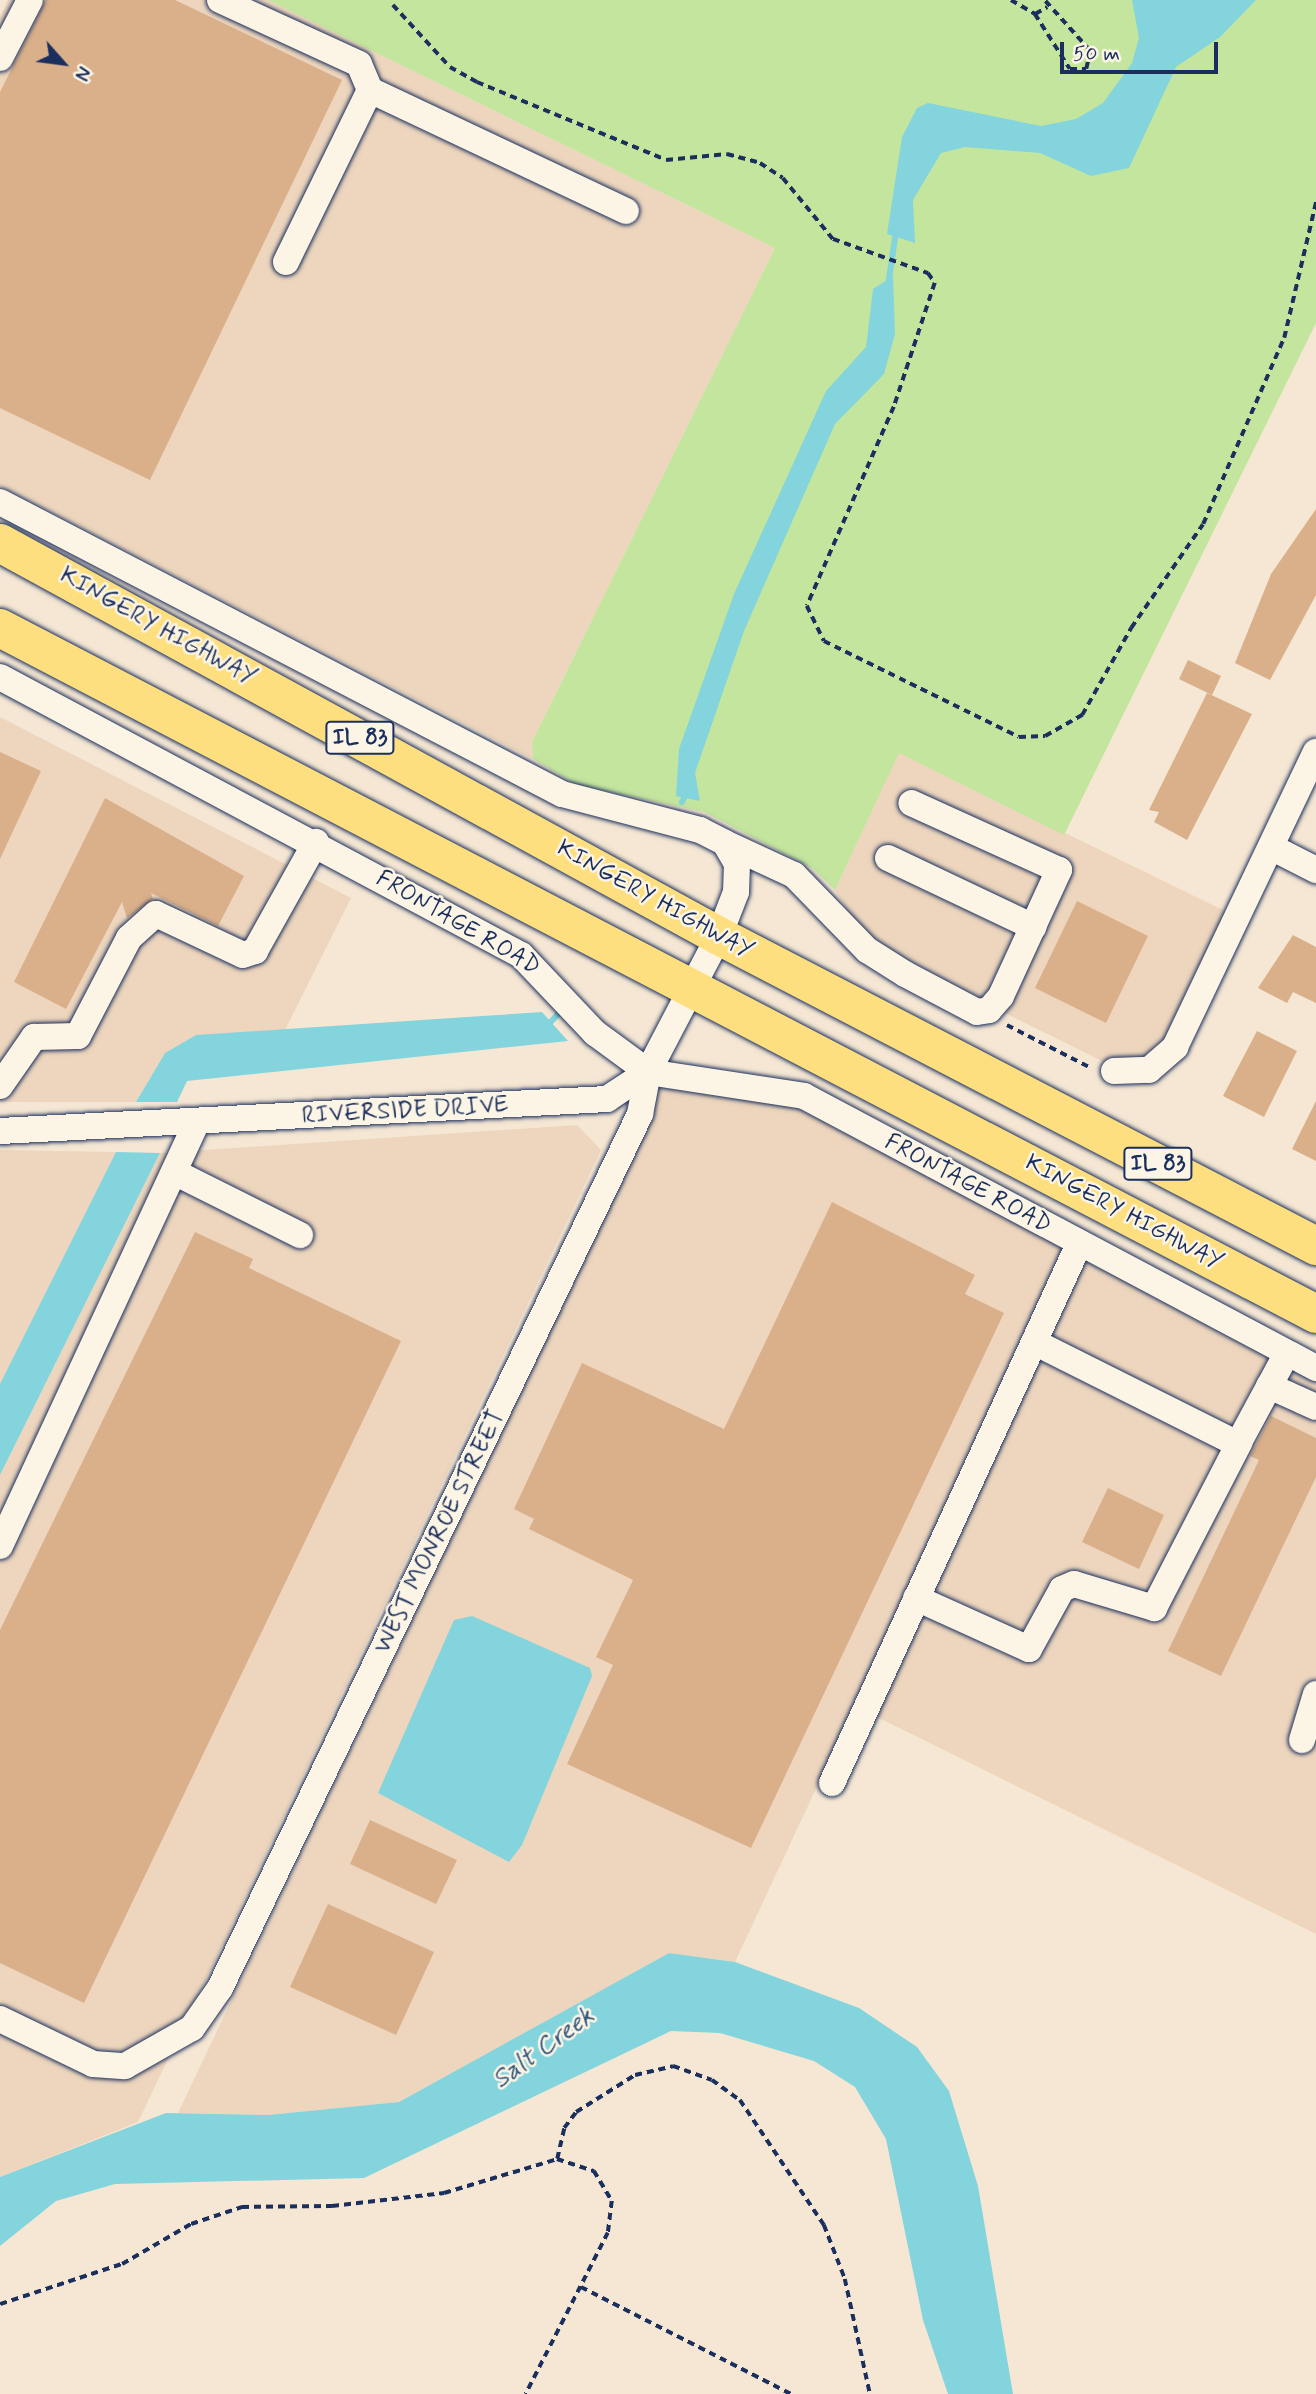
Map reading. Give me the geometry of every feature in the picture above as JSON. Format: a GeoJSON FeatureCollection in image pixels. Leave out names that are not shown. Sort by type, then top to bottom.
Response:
{"type":"FeatureCollection","features":[{"type":"Feature","properties":{"kind":"highway","name":"KINGERY HIGHWAY"},"geometry":{"type":"LineString","coordinates":[[0,543],[719,936],[1316,1245]]}},
{"type":"Feature","properties":{"kind":"highway","name":"KINGERY HIGHWAY"},"geometry":{"type":"LineString","coordinates":[[0,628],[1316,1314]]}},
{"type":"Feature","properties":{"kind":"street"},"geometry":{"type":"LineString","coordinates":[[0,58],[30,0]]}},
{"type":"Feature","properties":{"kind":"street"},"geometry":{"type":"LineString","coordinates":[[220,0],[359,64],[370,90],[626,211]]}},
{"type":"Feature","properties":{"kind":"street"},"geometry":{"type":"LineString","coordinates":[[286,262],[370,90]]}},
{"type":"Feature","properties":{"kind":"street"},"geometry":{"type":"LineString","coordinates":[[0,502],[562,794],[700,830],[793,875],[867,950],[977,1012],[1001,996],[1059,870],[911,803]]}},
{"type":"Feature","properties":{"kind":"street","name":"FRONTAGE ROAD"},"geometry":{"type":"LineString","coordinates":[[0,677],[316,842],[521,955],[595,1032],[648,1072],[804,1096],[1316,1368]]}},
{"type":"Feature","properties":{"kind":"street"},"geometry":{"type":"LineString","coordinates":[[1114,1071],[1149,1070],[1175,1047],[1316,752]]}},
{"type":"Feature","properties":{"kind":"street"},"geometry":{"type":"LineString","coordinates":[[0,1086],[34,1037],[78,1036],[129,938],[156,914],[243,955],[255,951],[316,842]]}},
{"type":"Feature","properties":{"kind":"street"},"geometry":{"type":"LineString","coordinates":[[719,936],[736,892],[737,864],[725,843]]}},
{"type":"Feature","properties":{"kind":"street"},"geometry":{"type":"LineString","coordinates":[[1271,847],[1316,870]]}},
{"type":"Feature","properties":{"kind":"street"},"geometry":{"type":"LineString","coordinates":[[888,858],[1033,927]]}},
{"type":"Feature","properties":{"kind":"street","name":"RIVERSIDE DRIVE"},"geometry":{"type":"LineString","coordinates":[[0,1131],[607,1099],[648,1072],[719,936]]}},
{"type":"Feature","properties":{"kind":"street","name":"WEST MONROE STREET"},"geometry":{"type":"LineString","coordinates":[[0,2019],[93,2064],[125,2066],[192,2028],[220,1988],[640,1114],[648,1072]]}},
{"type":"Feature","properties":{"kind":"street"},"geometry":{"type":"LineString","coordinates":[[0,1546],[197,1122]]}},
{"type":"Feature","properties":{"kind":"street"},"geometry":{"type":"LineString","coordinates":[[174,1172],[300,1235]]}},
{"type":"Feature","properties":{"kind":"street"},"geometry":{"type":"LineString","coordinates":[[832,1783],[1079,1244]]}},
{"type":"Feature","properties":{"kind":"street"},"geometry":{"type":"LineString","coordinates":[[1034,1342],[1239,1443]]}},
{"type":"Feature","properties":{"kind":"street"},"geometry":{"type":"LineString","coordinates":[[916,1598],[1029,1648],[1062,1589],[1074,1584],[1154,1608],[1287,1353]]}},
{"type":"Feature","properties":{"kind":"street"},"geometry":{"type":"LineString","coordinates":[[1269,1386],[1316,1408]]}},
{"type":"Feature","properties":{"kind":"street"},"geometry":{"type":"LineString","coordinates":[[1303,1740],[1316,1694]]}},
{"type":"Feature","properties":{"kind":"path"},"geometry":{"type":"LineString","coordinates":[[1011,0],[1035,14],[1070,69],[1086,69],[1090,51],[1044,0]]}},
{"type":"Feature","properties":{"kind":"path"},"geometry":{"type":"LineString","coordinates":[[393,5],[450,67],[477,82],[666,160],[727,154],[760,163],[783,178],[833,239],[928,273],[935,283],[894,407],[807,606],[810,617],[824,641],[872,670],[1018,737],[1045,736],[1082,715],[1131,628],[1203,524],[1284,338],[1316,202]]}},
{"type":"Feature","properties":{"kind":"path"},"geometry":{"type":"LineString","coordinates":[[1035,14],[1047,6]]}},
{"type":"Feature","properties":{"kind":"path"},"geometry":{"type":"LineString","coordinates":[[977,1012],[1087,1067],[1114,1071]]}},
{"type":"Feature","properties":{"kind":"path"},"geometry":{"type":"LineString","coordinates":[[557,2159],[564,2128],[576,2112],[635,2075],[673,2066],[712,2080],[740,2100],[824,2225],[845,2279],[870,2394]]}},
{"type":"Feature","properties":{"kind":"path"},"geometry":{"type":"LineString","coordinates":[[0,2304],[122,2264],[191,2224],[242,2207],[332,2206],[444,2193],[557,2159],[594,2171],[612,2202],[608,2233],[526,2394]]}},
{"type":"Feature","properties":{"kind":"path"},"geometry":{"type":"LineString","coordinates":[[581,2287],[791,2394]]}},
{"type":"Feature","properties":{"kind":"shaded area"},"geometry":{"type":"Polygon","coordinates":[[[8,0],[268,0],[775,248],[532,742],[533,759],[0,486],[0,17],[8,0]]]}},
{"type":"Feature","properties":{"kind":"shaded area"},"geometry":{"type":"Polygon","coordinates":[[[0,717],[351,898],[285,1030],[196,1035],[165,1053],[136,1102],[0,1102],[0,717]]]}},
{"type":"Feature","properties":{"kind":"shaded area"},"geometry":{"type":"Polygon","coordinates":[[[899,752],[1229,913],[1165,1045],[1146,1060],[1110,1065],[892,957],[856,924],[835,890],[899,752]]]}},
{"type":"Feature","properties":{"kind":"shaded area"},"geometry":{"type":"Polygon","coordinates":[[[655,1083],[806,1106],[1068,1249],[735,1962],[669,1953],[399,2102],[268,2115],[178,2113],[646,1129],[655,1083]]]}},
{"type":"Feature","properties":{"kind":"shaded area"},"geometry":{"type":"Polygon","coordinates":[[[577,1125],[601,1150],[138,2122],[0,2177],[0,1475],[160,1153],[577,1125]]]}},
{"type":"Feature","properties":{"kind":"shaded area"},"geometry":{"type":"Polygon","coordinates":[[[0,1150],[116,1152],[0,1384],[0,1150]]]}},
{"type":"Feature","properties":{"kind":"shaded area"},"geometry":{"type":"Polygon","coordinates":[[[1080,1257],[1316,1379],[1316,1934],[871,1714],[1080,1257]]]}},
{"type":"Feature","properties":{"kind":"green space"},"geometry":{"type":"Polygon","coordinates":[[[268,0],[1316,0],[1316,323],[1064,835],[899,753],[835,890],[812,868],[704,812],[577,785],[533,759],[532,742],[775,248],[268,0]]]}},
{"type":"Feature","properties":{"kind":"water"},"geometry":{"type":"Polygon","coordinates":[[[1132,0],[1256,0],[1220,37],[1176,67],[1129,168],[1091,176],[1040,153],[965,147],[941,153],[913,200],[915,243],[887,234],[902,137],[917,108],[928,103],[1041,126],[1076,119],[1103,103],[1132,63],[1139,38],[1132,0]]]}},
{"type":"Feature","properties":{"kind":"water"},"geometry":{"type":"Polygon","coordinates":[[[893,276],[895,334],[884,374],[835,424],[744,631],[695,773],[700,801],[676,796],[679,749],[734,594],[826,391],[866,347],[873,289],[893,276]]]}},
{"type":"Feature","properties":{"kind":"water"},"geometry":{"type":"Polygon","coordinates":[[[542,1012],[568,1041],[187,1081],[177,1102],[136,1102],[165,1053],[196,1035],[542,1012]]]}},
{"type":"Feature","properties":{"kind":"water"},"geometry":{"type":"Polygon","coordinates":[[[116,1152],[160,1153],[0,1475],[0,1384],[116,1152]]]}},
{"type":"Feature","properties":{"kind":"water"},"geometry":{"type":"Polygon","coordinates":[[[472,1616],[590,1668],[592,1676],[522,1845],[509,1862],[378,1793],[454,1620],[472,1616]]]}},
{"type":"Feature","properties":{"kind":"water","name":"Salt Creek"},"geometry":{"type":"Polygon","coordinates":[[[669,1953],[735,1962],[859,2008],[917,2047],[949,2091],[978,2186],[1013,2394],[948,2394],[923,2320],[886,2139],[855,2087],[814,2061],[720,2033],[671,2031],[364,2178],[115,2184],[56,2201],[0,2246],[0,2177],[166,2113],[268,2115],[399,2102],[669,1953]]]}},
{"type":"Feature","properties":{"kind":"building"},"geometry":{"type":"Polygon","coordinates":[[[46,0],[175,0],[342,80],[150,480],[0,408],[0,92],[46,0]]]}},
{"type":"Feature","properties":{"kind":"building"},"geometry":{"type":"Polygon","coordinates":[[[1316,509],[1316,595],[1270,680],[1235,663],[1271,574],[1316,509]]]}},
{"type":"Feature","properties":{"kind":"building"},"geometry":{"type":"Polygon","coordinates":[[[1188,660],[1221,676],[1212,695],[1179,679],[1188,660]]]}},
{"type":"Feature","properties":{"kind":"building"},"geometry":{"type":"Polygon","coordinates":[[[1207,693],[1252,714],[1187,840],[1154,822],[1159,812],[1149,810],[1207,693]]]}},
{"type":"Feature","properties":{"kind":"building"},"geometry":{"type":"Polygon","coordinates":[[[0,752],[41,771],[0,859],[0,752]]]}},
{"type":"Feature","properties":{"kind":"building"},"geometry":{"type":"Polygon","coordinates":[[[105,798],[244,876],[218,926],[151,893],[153,899],[127,918],[122,902],[66,1009],[14,982],[105,798]]]}},
{"type":"Feature","properties":{"kind":"building"},"geometry":{"type":"Polygon","coordinates":[[[1077,901],[1148,936],[1106,1023],[1035,988],[1077,901]]]}},
{"type":"Feature","properties":{"kind":"building"},"geometry":{"type":"Polygon","coordinates":[[[1293,935],[1316,947],[1316,1003],[1293,992],[1287,1003],[1258,988],[1293,935]]]}},
{"type":"Feature","properties":{"kind":"building"},"geometry":{"type":"Polygon","coordinates":[[[1257,1031],[1297,1051],[1264,1117],[1223,1096],[1257,1031]]]}},
{"type":"Feature","properties":{"kind":"building"},"geometry":{"type":"Polygon","coordinates":[[[1316,1101],[1316,1161],[1292,1149],[1316,1101]]]}},
{"type":"Feature","properties":{"kind":"building"},"geometry":{"type":"Polygon","coordinates":[[[832,1202],[975,1275],[965,1294],[1004,1313],[751,1848],[567,1764],[613,1665],[596,1657],[633,1580],[529,1529],[534,1519],[514,1509],[582,1363],[724,1429],[832,1202]]]}},
{"type":"Feature","properties":{"kind":"building"},"geometry":{"type":"Polygon","coordinates":[[[195,1232],[253,1259],[249,1268],[401,1341],[84,2003],[0,1963],[0,1630],[195,1232]]]}},
{"type":"Feature","properties":{"kind":"building"},"geometry":{"type":"Polygon","coordinates":[[[1271,1416],[1316,1438],[1316,1477],[1221,1676],[1168,1651],[1259,1460],[1250,1456],[1271,1416]]]}},
{"type":"Feature","properties":{"kind":"building"},"geometry":{"type":"Polygon","coordinates":[[[1108,1488],[1164,1515],[1139,1569],[1082,1542],[1108,1488]]]}},
{"type":"Feature","properties":{"kind":"building"},"geometry":{"type":"Polygon","coordinates":[[[370,1820],[457,1860],[436,1904],[350,1864],[370,1820]]]}},
{"type":"Feature","properties":{"kind":"building"},"geometry":{"type":"Polygon","coordinates":[[[328,1904],[434,1952],[396,2035],[290,1987],[328,1904]]]}},
{"type":"Feature","properties":{"kind":"waterway"},"geometry":{"type":"LineString","coordinates":[[888,286],[896,231]]}},
{"type":"Feature","properties":{"kind":"waterway"},"geometry":{"type":"LineString","coordinates":[[682,802],[688,790]]}},
{"type":"Feature","properties":{"kind":"waterway"},"geometry":{"type":"LineString","coordinates":[[546,1027],[558,1014]]}}]}
